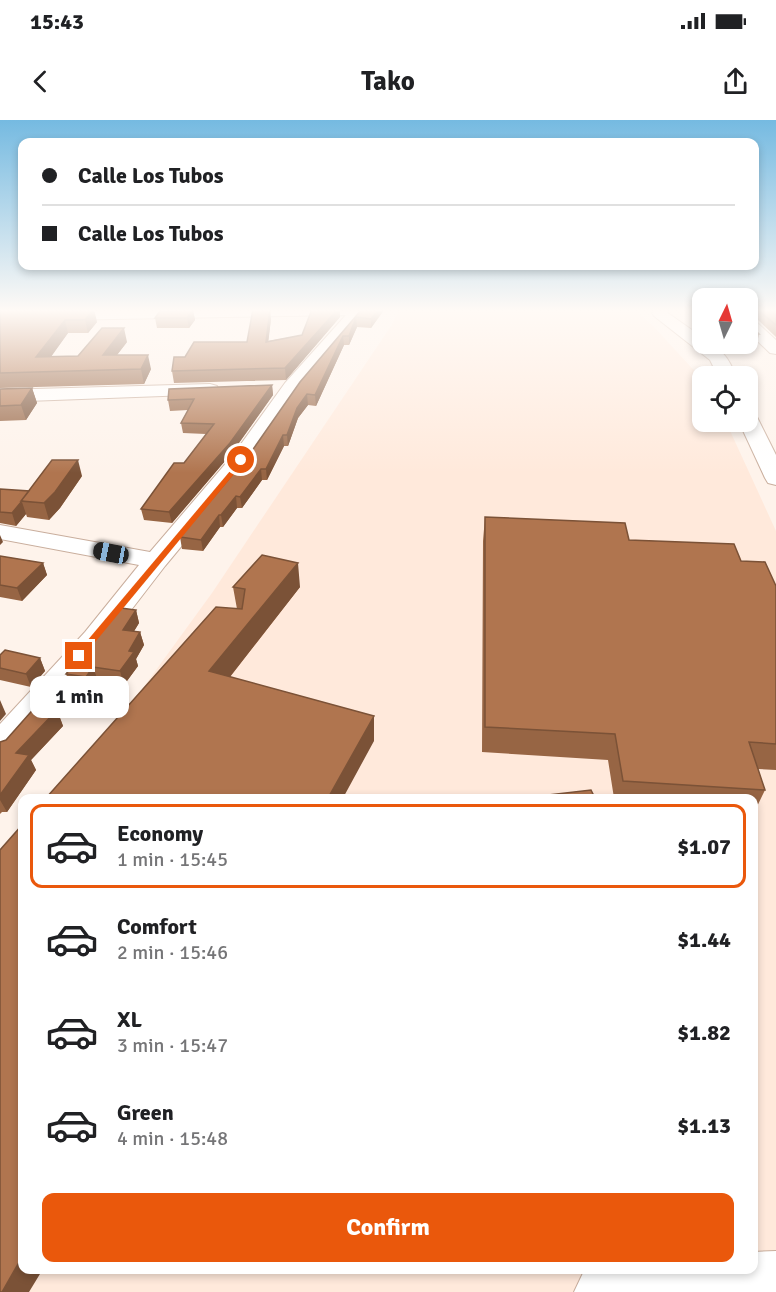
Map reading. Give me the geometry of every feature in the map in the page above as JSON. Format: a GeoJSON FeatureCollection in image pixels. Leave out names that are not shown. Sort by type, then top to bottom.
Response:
{"type":"FeatureCollection","features":[{"type":"Feature","properties":{"kind":"street"},"geometry":{"type":"LineString","coordinates":[[0,745],[95,638],[241,460],[280,388],[305,364]]}},
{"type":"Feature","properties":{"kind":"street"},"geometry":{"type":"LineString","coordinates":[[0,396],[234,389]]}},
{"type":"Feature","properties":{"kind":"street"},"geometry":{"type":"LineString","coordinates":[[754,432],[776,478]]}},
{"type":"Feature","properties":{"kind":"street"},"geometry":{"type":"LineString","coordinates":[[0,532],[156,561]]}},
{"type":"Feature","properties":{"kind":"street"},"geometry":{"type":"LineString","coordinates":[[602,1292],[609,1287],[776,1278]]}},
{"type":"Feature","properties":{"kind":"shaded area"},"geometry":{"type":"Polygon","coordinates":[[[366,364],[688,364],[692,368],[692,432],[731,432],[776,531],[776,1292],[0,1292],[0,885],[18,1199],[18,1274],[758,1274],[758,794],[66,794],[212,593],[366,364]]]}},
{"type":"Feature","properties":{"kind":"building"},"geometry":{"type":"Polygon","coordinates":[[[0,364],[144,364],[141,369],[0,373],[0,364]]]}},
{"type":"Feature","properties":{"kind":"building"},"geometry":{"type":"Polygon","coordinates":[[[173,364],[289,364],[285,368],[172,371],[173,364]]]}},
{"type":"Feature","properties":{"kind":"building"},"geometry":{"type":"Polygon","coordinates":[[[316,364],[330,364],[315,395],[307,394],[297,408],[287,435],[283,435],[266,469],[261,469],[240,497],[236,496],[201,540],[180,537],[249,455],[316,364]]]}},
{"type":"Feature","properties":{"kind":"building"},"geometry":{"type":"Polygon","coordinates":[[[272,385],[230,443],[169,512],[141,509],[174,463],[184,463],[214,424],[181,423],[194,399],[168,400],[169,389],[272,385]]]}},
{"type":"Feature","properties":{"kind":"building"},"geometry":{"type":"Polygon","coordinates":[[[32,388],[21,405],[0,406],[0,389],[32,388]]]}},
{"type":"Feature","properties":{"kind":"building"},"geometry":{"type":"Polygon","coordinates":[[[52,460],[78,460],[55,492],[44,503],[21,501],[52,460]]]}},
{"type":"Feature","properties":{"kind":"building"},"geometry":{"type":"Polygon","coordinates":[[[0,489],[29,491],[12,513],[0,512],[0,489]]]}},
{"type":"Feature","properties":{"kind":"building"},"geometry":{"type":"Polygon","coordinates":[[[485,517],[625,523],[629,540],[734,544],[741,561],[765,562],[776,586],[776,744],[749,742],[765,790],[623,781],[615,734],[485,727],[485,517]]]}},
{"type":"Feature","properties":{"kind":"building"},"geometry":{"type":"Polygon","coordinates":[[[262,555],[298,563],[209,671],[374,716],[330,794],[50,794],[216,607],[242,609],[245,589],[233,587],[262,555]]]}},
{"type":"Feature","properties":{"kind":"building"},"geometry":{"type":"Polygon","coordinates":[[[0,556],[43,563],[17,588],[0,585],[0,556]]]}},
{"type":"Feature","properties":{"kind":"building"},"geometry":{"type":"Polygon","coordinates":[[[121,608],[136,610],[123,630],[140,632],[129,651],[134,652],[120,671],[93,667],[86,677],[66,674],[121,608]]]}},
{"type":"Feature","properties":{"kind":"building"},"geometry":{"type":"Polygon","coordinates":[[[5,650],[40,658],[26,674],[0,668],[0,655],[5,650]]]}},
{"type":"Feature","properties":{"kind":"building"},"geometry":{"type":"Polygon","coordinates":[[[37,705],[57,710],[16,753],[29,755],[0,795],[0,742],[6,740],[37,705]]]}},
{"type":"Feature","properties":{"kind":"building"},"geometry":{"type":"Polygon","coordinates":[[[591,790],[593,794],[556,794],[591,790]]]}},
{"type":"Feature","properties":{"kind":"building"},"geometry":{"type":"Polygon","coordinates":[[[18,830],[18,1264],[2,1292],[0,1292],[0,850],[18,830]]]}},
{"type":"Feature","properties":{"kind":"route"},"geometry":{"type":"LineString","coordinates":[[79,656],[241,460]]}}]}
